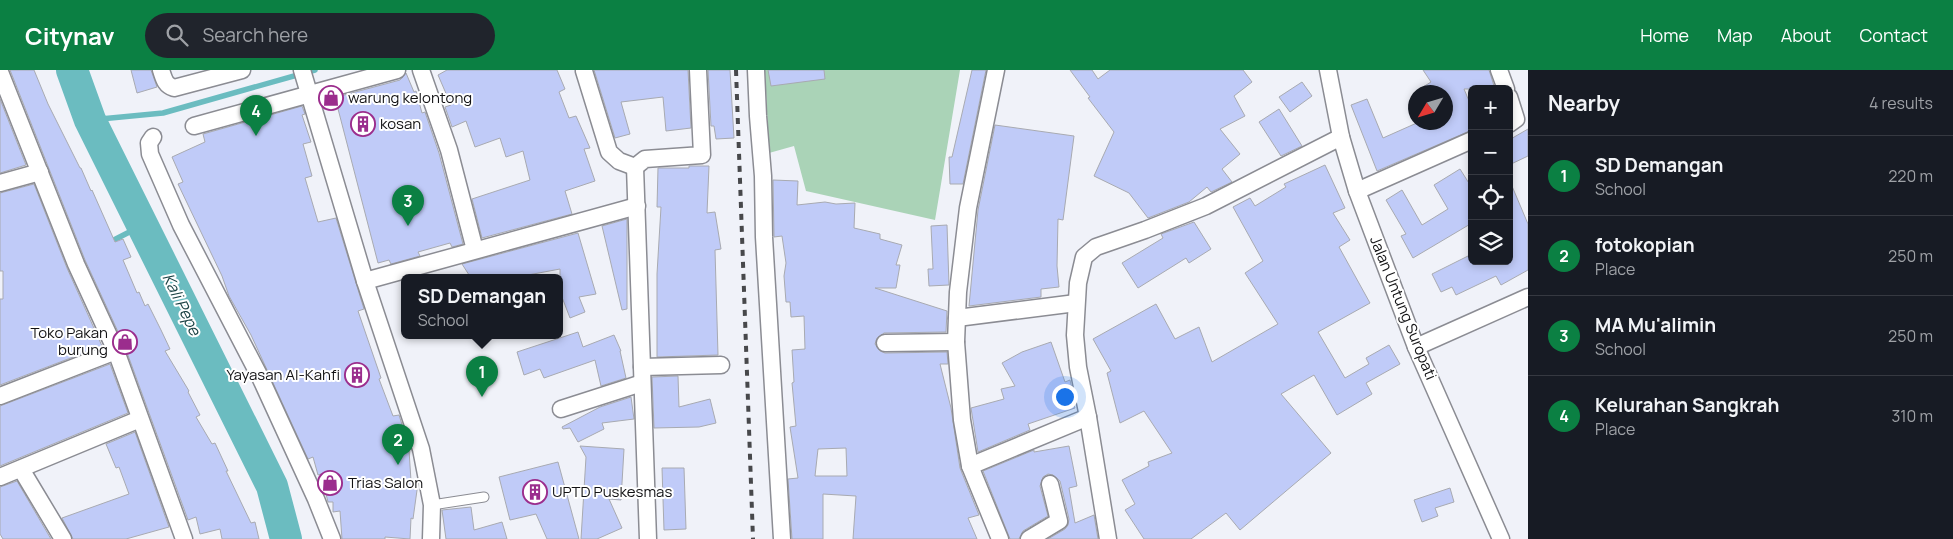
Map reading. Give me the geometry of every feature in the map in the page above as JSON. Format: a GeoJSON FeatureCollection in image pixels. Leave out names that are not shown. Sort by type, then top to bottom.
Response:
{"type":"FeatureCollection","features":[{"type":"Feature","properties":{"kind":"street"},"geometry":{"type":"LineString","coordinates":[[161,70],[164,81],[168,86],[174,88],[242,70]]}},
{"type":"Feature","properties":{"kind":"street"},"geometry":{"type":"LineString","coordinates":[[302,70],[365,281],[421,449],[432,505],[431,539]]}},
{"type":"Feature","properties":{"kind":"street"},"geometry":{"type":"LineString","coordinates":[[194,126],[397,70]]}},
{"type":"Feature","properties":{"kind":"street"},"geometry":{"type":"LineString","coordinates":[[421,70],[449,150],[475,250]]}},
{"type":"Feature","properties":{"kind":"street"},"geometry":{"type":"LineString","coordinates":[[635,167],[645,159],[702,155],[698,70]]}},
{"type":"Feature","properties":{"kind":"street"},"geometry":{"type":"LineString","coordinates":[[756,70],[782,539]]}},
{"type":"Feature","properties":{"kind":"street"},"geometry":{"type":"LineString","coordinates":[[996,70],[968,208],[956,342],[962,420],[970,466],[1000,539]]}},
{"type":"Feature","properties":{"kind":"street","name":"Jalan Untung Suropati"},"geometry":{"type":"LineString","coordinates":[[1328,70],[1341,137],[1357,191],[1416,347],[1501,539]]}},
{"type":"Feature","properties":{"kind":"street"},"geometry":{"type":"LineString","coordinates":[[1499,70],[1505,85]]}},
{"type":"Feature","properties":{"kind":"street"},"geometry":{"type":"LineString","coordinates":[[584,71],[609,152],[619,161],[635,167]]}},
{"type":"Feature","properties":{"kind":"street"},"geometry":{"type":"LineString","coordinates":[[0,72],[76,264],[116,351],[184,539]]}},
{"type":"Feature","properties":{"kind":"street"},"geometry":{"type":"LineString","coordinates":[[1513,110],[1516,119],[1513,121]]}},
{"type":"Feature","properties":{"kind":"street"},"geometry":{"type":"LineString","coordinates":[[153,137],[149,143],[150,154],[164,188],[192,247],[260,377],[316,499],[332,539]]}},
{"type":"Feature","properties":{"kind":"street"},"geometry":{"type":"LineString","coordinates":[[1108,539],[1078,367],[1075,335],[1076,303],[1081,265],[1084,257],[1090,250],[1111,241],[1206,206],[1341,137]]}},
{"type":"Feature","properties":{"kind":"street"},"geometry":{"type":"LineString","coordinates":[[1357,191],[1468,142]]}},
{"type":"Feature","properties":{"kind":"street"},"geometry":{"type":"LineString","coordinates":[[635,167],[648,539]]}},
{"type":"Feature","properties":{"kind":"street"},"geometry":{"type":"LineString","coordinates":[[0,182],[40,172]]}},
{"type":"Feature","properties":{"kind":"street"},"geometry":{"type":"LineString","coordinates":[[365,281],[637,206]]}},
{"type":"Feature","properties":{"kind":"street"},"geometry":{"type":"LineString","coordinates":[[1416,347],[1528,297]]}},
{"type":"Feature","properties":{"kind":"street"},"geometry":{"type":"LineString","coordinates":[[957,318],[1076,303]]}},
{"type":"Feature","properties":{"kind":"street"},"geometry":{"type":"LineString","coordinates":[[884,343],[956,342]]}},
{"type":"Feature","properties":{"kind":"street"},"geometry":{"type":"LineString","coordinates":[[0,396],[116,351]]}},
{"type":"Feature","properties":{"kind":"street"},"geometry":{"type":"LineString","coordinates":[[561,409],[642,375],[721,365]]}},
{"type":"Feature","properties":{"kind":"street"},"geometry":{"type":"LineString","coordinates":[[970,466],[1088,417]]}},
{"type":"Feature","properties":{"kind":"street"},"geometry":{"type":"LineString","coordinates":[[0,477],[21,470],[140,419]]}},
{"type":"Feature","properties":{"kind":"street"},"geometry":{"type":"LineString","coordinates":[[21,470],[63,539]]}},
{"type":"Feature","properties":{"kind":"street"},"geometry":{"type":"LineString","coordinates":[[1029,539],[1059,521],[1050,484]]}},
{"type":"Feature","properties":{"kind":"lane"},"geometry":{"type":"LineString","coordinates":[[432,505],[484,497]]}},
{"type":"Feature","properties":{"kind":"green space"},"geometry":{"type":"Polygon","coordinates":[[[765,70],[960,70],[935,220],[806,191],[794,146],[769,153],[765,70]]]}},
{"type":"Feature","properties":{"kind":"building"},"geometry":{"type":"Polygon","coordinates":[[[10,70],[34,70],[48,104],[92,190],[115,242],[123,239],[131,257],[123,260],[137,293],[139,292],[145,306],[148,304],[161,330],[170,349],[165,351],[189,391],[200,415],[196,417],[212,444],[215,443],[251,523],[255,522],[259,539],[222,539],[220,529],[200,534],[196,517],[188,520],[125,347],[85,260],[10,70]]]}},
{"type":"Feature","properties":{"kind":"building"},"geometry":{"type":"Polygon","coordinates":[[[131,70],[151,70],[157,87],[137,93],[131,70]]]}},
{"type":"Feature","properties":{"kind":"building"},"geometry":{"type":"Polygon","coordinates":[[[447,70],[557,70],[565,89],[559,92],[569,118],[576,116],[590,148],[584,149],[595,181],[565,191],[572,214],[482,238],[472,199],[530,180],[523,151],[506,157],[500,138],[475,147],[466,121],[452,127],[445,107],[451,105],[438,75],[447,70]]]}},
{"type":"Feature","properties":{"kind":"building"},"geometry":{"type":"Polygon","coordinates":[[[594,70],[688,70],[691,128],[666,131],[663,97],[621,102],[630,134],[615,138],[594,70]]]}},
{"type":"Feature","properties":{"kind":"building"},"geometry":{"type":"Polygon","coordinates":[[[708,70],[730,70],[734,138],[716,139],[714,126],[711,126],[708,70]]]}},
{"type":"Feature","properties":{"kind":"building"},"geometry":{"type":"Polygon","coordinates":[[[768,70],[824,70],[825,79],[771,86],[768,70]]]}},
{"type":"Feature","properties":{"kind":"building"},"geometry":{"type":"Polygon","coordinates":[[[972,70],[986,70],[963,184],[950,184],[949,157],[952,157],[972,70]]]}},
{"type":"Feature","properties":{"kind":"building"},"geometry":{"type":"Polygon","coordinates":[[[1070,70],[1092,70],[1098,79],[1110,70],[1243,70],[1252,82],[1234,96],[1245,116],[1220,129],[1240,154],[1222,169],[1232,182],[1211,192],[1207,187],[1189,202],[1148,218],[1129,193],[1094,176],[1114,132],[1088,98],[1090,97],[1070,70]]]}},
{"type":"Feature","properties":{"kind":"building"},"geometry":{"type":"Polygon","coordinates":[[[1423,70],[1489,70],[1494,85],[1468,85],[1468,89],[1464,89],[1468,98],[1468,132],[1377,171],[1351,105],[1367,99],[1383,138],[1408,127],[1408,130],[1453,130],[1453,85],[1426,85],[1431,82],[1423,70]]]}},
{"type":"Feature","properties":{"kind":"building"},"geometry":{"type":"Polygon","coordinates":[[[406,73],[414,92],[416,91],[422,113],[425,112],[439,153],[463,244],[452,247],[450,243],[418,252],[420,256],[391,264],[389,260],[378,263],[337,105],[324,109],[322,101],[400,80],[406,73]]]}},
{"type":"Feature","properties":{"kind":"building"},"geometry":{"type":"Polygon","coordinates":[[[1302,82],[1312,96],[1290,112],[1279,97],[1302,82]]]}},
{"type":"Feature","properties":{"kind":"building"},"geometry":{"type":"Polygon","coordinates":[[[0,99],[26,165],[0,173],[0,99]]]}},
{"type":"Feature","properties":{"kind":"building"},"geometry":{"type":"Polygon","coordinates":[[[302,106],[305,114],[302,115],[311,142],[303,144],[312,176],[305,178],[318,222],[336,218],[364,309],[358,311],[381,378],[379,379],[393,416],[399,415],[409,450],[411,481],[417,481],[418,483],[413,519],[411,518],[410,539],[385,537],[385,539],[342,539],[340,511],[333,512],[333,502],[328,502],[321,474],[318,475],[313,457],[308,459],[251,335],[229,296],[222,276],[178,184],[183,182],[172,157],[205,142],[203,134],[302,106]]]}},
{"type":"Feature","properties":{"kind":"building"},"geometry":{"type":"Polygon","coordinates":[[[1279,109],[1302,146],[1281,156],[1259,122],[1279,109]]]}},
{"type":"Feature","properties":{"kind":"building"},"geometry":{"type":"Polygon","coordinates":[[[995,125],[1074,136],[1063,220],[1058,219],[1057,266],[1059,287],[1041,289],[1041,297],[969,306],[978,210],[995,125]]]}},
{"type":"Feature","properties":{"kind":"building"},"geometry":{"type":"Polygon","coordinates":[[[1528,129],[1528,156],[1513,163],[1513,138],[1528,129]]]}},
{"type":"Feature","properties":{"kind":"building"},"geometry":{"type":"Polygon","coordinates":[[[1325,165],[1345,208],[1333,213],[1350,240],[1339,247],[1370,303],[1318,332],[1345,378],[1369,364],[1366,358],[1389,345],[1400,364],[1366,383],[1372,394],[1337,415],[1314,375],[1281,394],[1331,453],[1240,530],[1226,513],[1191,539],[1144,539],[1125,510],[1135,504],[1122,480],[1149,466],[1148,462],[1172,453],[1144,411],[1120,423],[1107,373],[1111,371],[1093,339],[1156,304],[1175,339],[1199,327],[1212,362],[1278,324],[1245,273],[1263,261],[1233,207],[1250,198],[1255,206],[1286,187],[1284,184],[1325,165]]]}},
{"type":"Feature","properties":{"kind":"building"},"geometry":{"type":"Polygon","coordinates":[[[689,166],[709,166],[707,213],[715,212],[721,249],[715,250],[718,355],[657,357],[657,274],[661,207],[657,207],[658,168],[689,168],[689,166]]]}},
{"type":"Feature","properties":{"kind":"building"},"geometry":{"type":"Polygon","coordinates":[[[1460,169],[1468,182],[1468,225],[1413,258],[1401,236],[1406,234],[1386,200],[1402,190],[1422,225],[1448,209],[1434,185],[1460,169]]]}},
{"type":"Feature","properties":{"kind":"building"},"geometry":{"type":"Polygon","coordinates":[[[773,180],[798,181],[797,205],[825,202],[836,204],[855,203],[854,228],[880,234],[880,239],[902,245],[896,265],[900,265],[896,288],[875,288],[947,311],[946,332],[884,333],[877,338],[875,344],[880,351],[885,353],[947,352],[948,364],[940,364],[951,408],[960,468],[979,515],[968,518],[977,539],[853,539],[856,496],[823,494],[823,539],[792,539],[788,479],[798,478],[790,427],[796,426],[792,383],[794,382],[792,350],[805,349],[804,316],[791,317],[790,302],[786,302],[784,276],[786,263],[782,236],[774,237],[773,180]],[[846,448],[818,449],[815,476],[847,476],[846,448]]]}},
{"type":"Feature","properties":{"kind":"building"},"geometry":{"type":"Polygon","coordinates":[[[34,184],[67,268],[102,346],[0,385],[0,299],[3,299],[3,271],[0,271],[0,193],[34,184]]]}},
{"type":"Feature","properties":{"kind":"building"},"geometry":{"type":"Polygon","coordinates":[[[1513,188],[1528,224],[1528,270],[1501,285],[1496,276],[1456,295],[1452,287],[1441,292],[1432,274],[1468,256],[1468,265],[1513,265],[1513,188]]]}},
{"type":"Feature","properties":{"kind":"building"},"geometry":{"type":"Polygon","coordinates":[[[627,219],[627,309],[622,310],[602,226],[627,219]]]}},
{"type":"Feature","properties":{"kind":"building"},"geometry":{"type":"Polygon","coordinates":[[[1194,222],[1211,249],[1189,263],[1186,258],[1138,288],[1122,263],[1163,238],[1161,234],[1194,222]]]}},
{"type":"Feature","properties":{"kind":"building"},"geometry":{"type":"Polygon","coordinates":[[[947,225],[949,285],[929,286],[928,269],[933,269],[931,226],[947,225]]]}},
{"type":"Feature","properties":{"kind":"building"},"geometry":{"type":"Polygon","coordinates":[[[578,233],[596,294],[579,297],[585,312],[570,318],[563,300],[563,274],[560,274],[560,269],[533,274],[468,274],[462,264],[578,233]]]}},
{"type":"Feature","properties":{"kind":"building"},"geometry":{"type":"Polygon","coordinates":[[[578,332],[583,347],[614,335],[621,351],[626,378],[601,386],[595,360],[544,378],[540,369],[524,375],[517,352],[557,339],[563,339],[563,337],[578,332]]]}},
{"type":"Feature","properties":{"kind":"building"},"geometry":{"type":"Polygon","coordinates":[[[1051,342],[1065,382],[1070,380],[1074,397],[1071,398],[1075,408],[1028,424],[1030,430],[978,452],[971,408],[1004,399],[1001,389],[1015,386],[1002,363],[1022,352],[1051,342]]]}},
{"type":"Feature","properties":{"kind":"building"},"geometry":{"type":"Polygon","coordinates":[[[110,364],[128,413],[0,466],[0,406],[110,364]]]}},
{"type":"Feature","properties":{"kind":"building"},"geometry":{"type":"Polygon","coordinates":[[[678,376],[679,407],[710,399],[716,423],[699,427],[654,428],[652,377],[678,376]]]}},
{"type":"Feature","properties":{"kind":"building"},"geometry":{"type":"Polygon","coordinates":[[[631,397],[634,419],[602,423],[604,429],[578,442],[570,428],[563,429],[562,427],[600,407],[631,397]]]}},
{"type":"Feature","properties":{"kind":"building"},"geometry":{"type":"Polygon","coordinates":[[[135,432],[169,527],[126,539],[73,539],[62,518],[129,494],[119,467],[116,468],[106,444],[135,432]]]}},
{"type":"Feature","properties":{"kind":"building"},"geometry":{"type":"Polygon","coordinates":[[[580,446],[624,449],[621,500],[609,499],[622,528],[597,539],[581,539],[586,457],[580,446]]]}},
{"type":"Feature","properties":{"kind":"building"},"geometry":{"type":"Polygon","coordinates":[[[1069,446],[1077,486],[1069,488],[1075,523],[1094,515],[1098,539],[1048,539],[1065,529],[1069,519],[1060,481],[1053,475],[1048,474],[1043,477],[1040,486],[1048,516],[1023,531],[1019,539],[1010,539],[983,471],[1034,450],[1034,452],[1069,446]]]}},
{"type":"Feature","properties":{"kind":"building","name":"UPTD Puskesmas"},"geometry":{"type":"Polygon","coordinates":[[[558,462],[579,539],[547,539],[536,514],[510,520],[499,477],[558,462]]]}},
{"type":"Feature","properties":{"kind":"building"},"geometry":{"type":"Polygon","coordinates":[[[662,468],[684,468],[686,529],[664,530],[662,468]]]}},
{"type":"Feature","properties":{"kind":"building"},"geometry":{"type":"Polygon","coordinates":[[[17,481],[51,539],[3,539],[0,534],[0,487],[17,481]]]}},
{"type":"Feature","properties":{"kind":"building"},"geometry":{"type":"Polygon","coordinates":[[[1450,488],[1454,502],[1435,508],[1438,516],[1422,522],[1414,500],[1450,488]]]}},
{"type":"Feature","properties":{"kind":"building"},"geometry":{"type":"Polygon","coordinates":[[[471,507],[474,530],[502,522],[507,539],[446,539],[442,510],[471,507]]]}},
{"type":"Feature","properties":{"kind":"waterway","name":"Kali Pepe"},"geometry":{"type":"LineString","coordinates":[[72,70],[90,120],[272,486],[286,539]]}},
{"type":"Feature","properties":{"kind":"waterway"},"geometry":{"type":"LineString","coordinates":[[90,120],[163,113],[315,70]]}},
{"type":"Feature","properties":{"kind":"waterway"},"geometry":{"type":"LineString","coordinates":[[108,243],[143,225]]}},
{"type":"Feature","properties":{"kind":"railway"},"geometry":{"type":"LineString","coordinates":[[736,70],[753,539]]}},
{"type":"Feature","properties":{"kind":"place","name":"warung kelontong"},"geometry":{"type":"Point","coordinates":[331,98]}},
{"type":"Feature","properties":{"kind":"place","name":"kosan"},"geometry":{"type":"Point","coordinates":[363,124]}},
{"type":"Feature","properties":{"kind":"place","name":"Kelurahan Sangkrah"},"geometry":{"type":"Point","coordinates":[256,136]}},
{"type":"Feature","properties":{"kind":"place","name":"MA Mu'alimin"},"geometry":{"type":"Point","coordinates":[408,226]}},
{"type":"Feature","properties":{"kind":"place","name":"Toko Pakan burung"},"geometry":{"type":"Point","coordinates":[125,342]}},
{"type":"Feature","properties":{"kind":"place","name":"Yayasan Al-Kahfi"},"geometry":{"type":"Point","coordinates":[357,375]}},
{"type":"Feature","properties":{"kind":"place","name":"SD Demangan"},"geometry":{"type":"Point","coordinates":[482,397]}},
{"type":"Feature","properties":{"kind":"place","name":"fotokopian"},"geometry":{"type":"Point","coordinates":[398,465]}},
{"type":"Feature","properties":{"kind":"place","name":"Trias Salon"},"geometry":{"type":"Point","coordinates":[330,483]}},
{"type":"Feature","properties":{"kind":"place","name":"UPTD Puskesmas"},"geometry":{"type":"Point","coordinates":[535,492]}}]}
